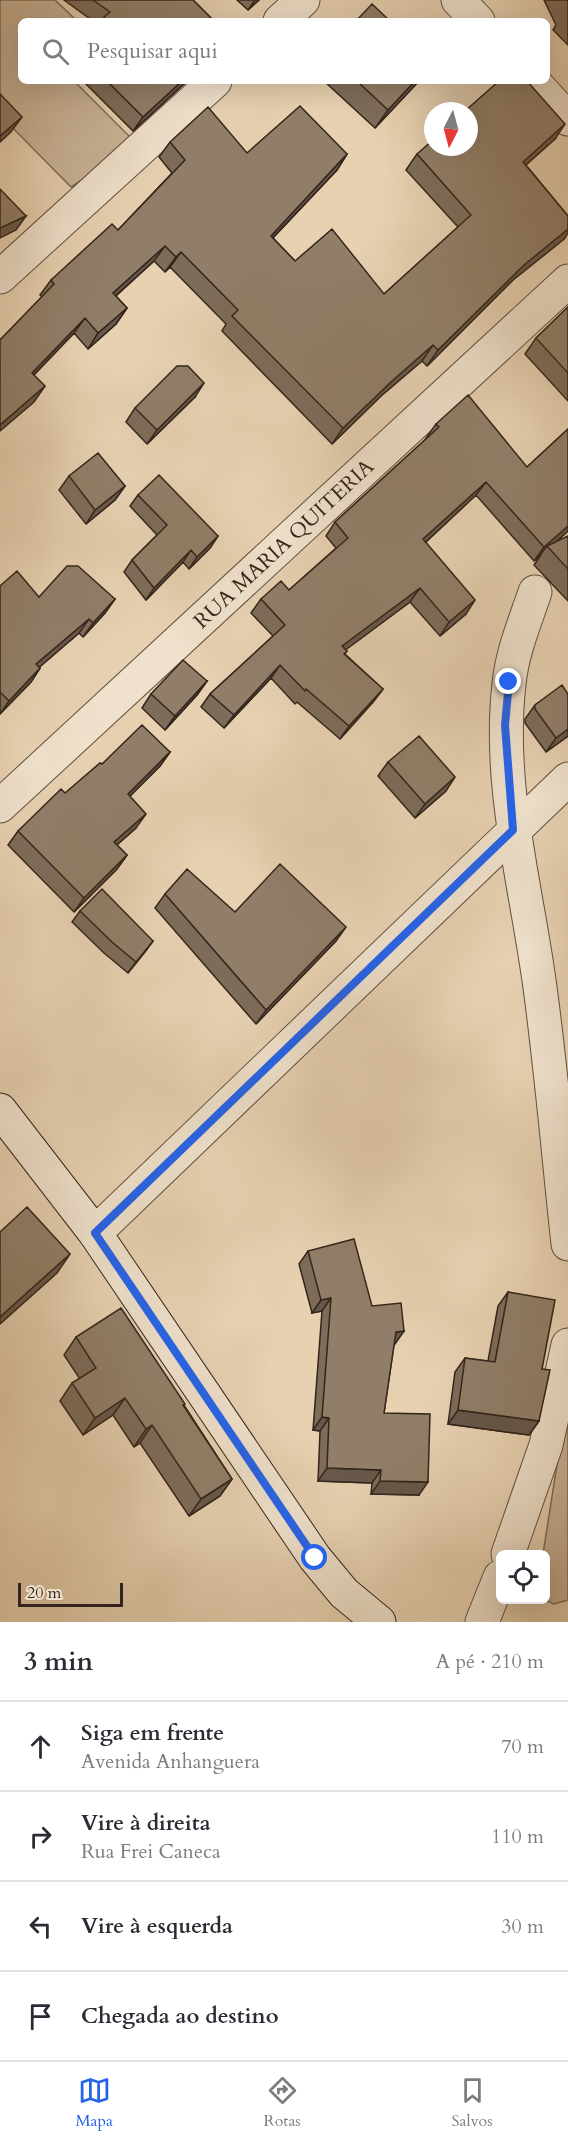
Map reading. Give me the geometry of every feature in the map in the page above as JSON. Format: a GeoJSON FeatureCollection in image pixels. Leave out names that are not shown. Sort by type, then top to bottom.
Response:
{"type":"FeatureCollection","features":[{"type":"Feature","properties":{"kind":"street"},"geometry":{"type":"LineString","coordinates":[[283,18],[303,0]]}},
{"type":"Feature","properties":{"kind":"street"},"geometry":{"type":"LineString","coordinates":[[458,0],[475,18]]}},
{"type":"Feature","properties":{"kind":"street"},"geometry":{"type":"LineString","coordinates":[[0,277],[212,84]]}},
{"type":"Feature","properties":{"kind":"street"},"geometry":{"type":"LineString","coordinates":[[536,84],[568,119]]}},
{"type":"Feature","properties":{"kind":"street","name":"RUA MARIA QUITERIA"},"geometry":{"type":"LineString","coordinates":[[0,806],[568,281]]}},
{"type":"Feature","properties":{"kind":"street"},"geometry":{"type":"LineString","coordinates":[[535,592],[514,652],[505,725],[513,830],[541,993],[568,1244]]}},
{"type":"Feature","properties":{"kind":"street"},"geometry":{"type":"LineString","coordinates":[[95,1233],[568,779]]}},
{"type":"Feature","properties":{"kind":"street"},"geometry":{"type":"LineString","coordinates":[[0,1110],[95,1233],[315,1558],[344,1593],[379,1622]]}},
{"type":"Feature","properties":{"kind":"street"},"geometry":{"type":"LineString","coordinates":[[509,1550],[546,1445],[568,1345]]}},
{"type":"Feature","properties":{"kind":"street"},"geometry":{"type":"LineString","coordinates":[[482,1622],[496,1589]]}},
{"type":"Feature","properties":{"kind":"shaded area"},"geometry":{"type":"Polygon","coordinates":[[[0,0],[55,0],[74,18],[18,18],[18,84],[77,84],[133,140],[116,158],[71,187],[0,115],[0,0]]]}},
{"type":"Feature","properties":{"kind":"shaded area"},"geometry":{"type":"Polygon","coordinates":[[[568,1409],[568,1600],[554,1604],[550,1602],[550,1550],[544,1550],[564,1420],[568,1409]]]}},
{"type":"Feature","properties":{"kind":"building"},"geometry":{"type":"Polygon","coordinates":[[[93,0],[193,0],[211,18],[104,17],[110,12],[93,0]]]}},
{"type":"Feature","properties":{"kind":"building"},"geometry":{"type":"Polygon","coordinates":[[[372,4],[387,18],[359,18],[372,4]]]}},
{"type":"Feature","properties":{"kind":"building"},"geometry":{"type":"Polygon","coordinates":[[[110,84],[179,84],[143,117],[110,84]]]}},
{"type":"Feature","properties":{"kind":"building"},"geometry":{"type":"Polygon","coordinates":[[[360,84],[412,84],[388,110],[360,84]]]}},
{"type":"Feature","properties":{"kind":"building"},"geometry":{"type":"Polygon","coordinates":[[[496,84],[530,84],[565,124],[523,162],[568,216],[568,229],[524,265],[438,350],[433,345],[343,428],[232,316],[238,310],[181,252],[176,257],[165,246],[113,293],[127,308],[98,333],[85,318],[32,373],[45,386],[0,425],[0,339],[54,284],[51,280],[112,224],[118,230],[185,160],[170,142],[208,107],[247,153],[300,106],[347,154],[271,236],[295,261],[332,229],[384,294],[471,215],[417,154],[424,148],[424,156],[478,156],[478,102],[475,102],[496,84]]]}},
{"type":"Feature","properties":{"kind":"building"},"geometry":{"type":"Polygon","coordinates":[[[0,94],[22,117],[0,136],[0,94]]]}},
{"type":"Feature","properties":{"kind":"building"},"geometry":{"type":"Polygon","coordinates":[[[0,189],[26,216],[0,228],[0,189]]]}},
{"type":"Feature","properties":{"kind":"building"},"geometry":{"type":"Polygon","coordinates":[[[568,307],[568,373],[536,338],[568,307]]]}},
{"type":"Feature","properties":{"kind":"building"},"geometry":{"type":"Polygon","coordinates":[[[177,366],[188,366],[204,383],[157,430],[135,408],[177,366]]]}},
{"type":"Feature","properties":{"kind":"building"},"geometry":{"type":"Polygon","coordinates":[[[468,395],[527,467],[568,429],[568,526],[544,547],[486,482],[423,539],[475,600],[449,622],[420,588],[342,646],[347,651],[344,654],[383,689],[349,726],[306,689],[305,691],[280,665],[234,715],[210,694],[285,625],[261,599],[281,581],[289,590],[348,538],[335,522],[439,427],[436,424],[468,395]]]}},
{"type":"Feature","properties":{"kind":"building"},"geometry":{"type":"Polygon","coordinates":[[[98,453],[125,486],[95,510],[69,476],[98,453]]]}},
{"type":"Feature","properties":{"kind":"building"},"geometry":{"type":"Polygon","coordinates":[[[159,475],[218,536],[197,557],[191,550],[154,588],[132,560],[167,525],[138,495],[159,475]]]}},
{"type":"Feature","properties":{"kind":"building"},"geometry":{"type":"Polygon","coordinates":[[[568,536],[568,569],[547,546],[568,536]]]}},
{"type":"Feature","properties":{"kind":"building"},"geometry":{"type":"Polygon","coordinates":[[[67,566],[78,566],[115,599],[93,623],[89,619],[36,664],[40,668],[9,701],[0,692],[0,586],[17,571],[39,597],[67,566]]]}},
{"type":"Feature","properties":{"kind":"building"},"geometry":{"type":"Polygon","coordinates":[[[183,660],[207,681],[175,716],[151,694],[183,660]]]}},
{"type":"Feature","properties":{"kind":"building"},"geometry":{"type":"Polygon","coordinates":[[[562,685],[568,694],[568,729],[556,738],[535,709],[535,705],[562,685]]]}},
{"type":"Feature","properties":{"kind":"building"},"geometry":{"type":"Polygon","coordinates":[[[142,725],[170,752],[128,794],[146,814],[114,842],[127,855],[84,898],[18,831],[61,789],[65,793],[100,763],[102,764],[142,725]]]}},
{"type":"Feature","properties":{"kind":"building"},"geometry":{"type":"Polygon","coordinates":[[[419,736],[455,777],[425,804],[388,762],[419,736]]]}},
{"type":"Feature","properties":{"kind":"building"},"geometry":{"type":"Polygon","coordinates":[[[280,864],[346,927],[266,1010],[165,894],[187,869],[235,912],[280,864]]]}},
{"type":"Feature","properties":{"kind":"building"},"geometry":{"type":"Polygon","coordinates":[[[102,889],[153,941],[136,962],[80,911],[102,889]]]}},
{"type":"Feature","properties":{"kind":"building"},"geometry":{"type":"Polygon","coordinates":[[[27,1207],[70,1254],[0,1317],[0,1232],[27,1207]]]}},
{"type":"Feature","properties":{"kind":"building"},"geometry":{"type":"Polygon","coordinates":[[[354,1239],[372,1306],[401,1303],[404,1331],[396,1332],[384,1413],[430,1414],[428,1482],[380,1481],[381,1470],[327,1468],[329,1418],[322,1417],[331,1298],[321,1300],[308,1251],[354,1239]]]}},
{"type":"Feature","properties":{"kind":"building"},"geometry":{"type":"Polygon","coordinates":[[[508,1292],[555,1300],[542,1369],[550,1370],[539,1421],[458,1410],[465,1358],[495,1362],[508,1292]]]}},
{"type":"Feature","properties":{"kind":"building"},"geometry":{"type":"Polygon","coordinates":[[[121,1308],[232,1479],[201,1499],[152,1425],[146,1429],[125,1398],[95,1418],[72,1383],[96,1368],[76,1337],[121,1308]]]}},
{"type":"Feature","properties":{"kind":"route"},"geometry":{"type":"LineString","coordinates":[[315,1558],[95,1233],[513,830],[505,725],[509,682]]}}]}
